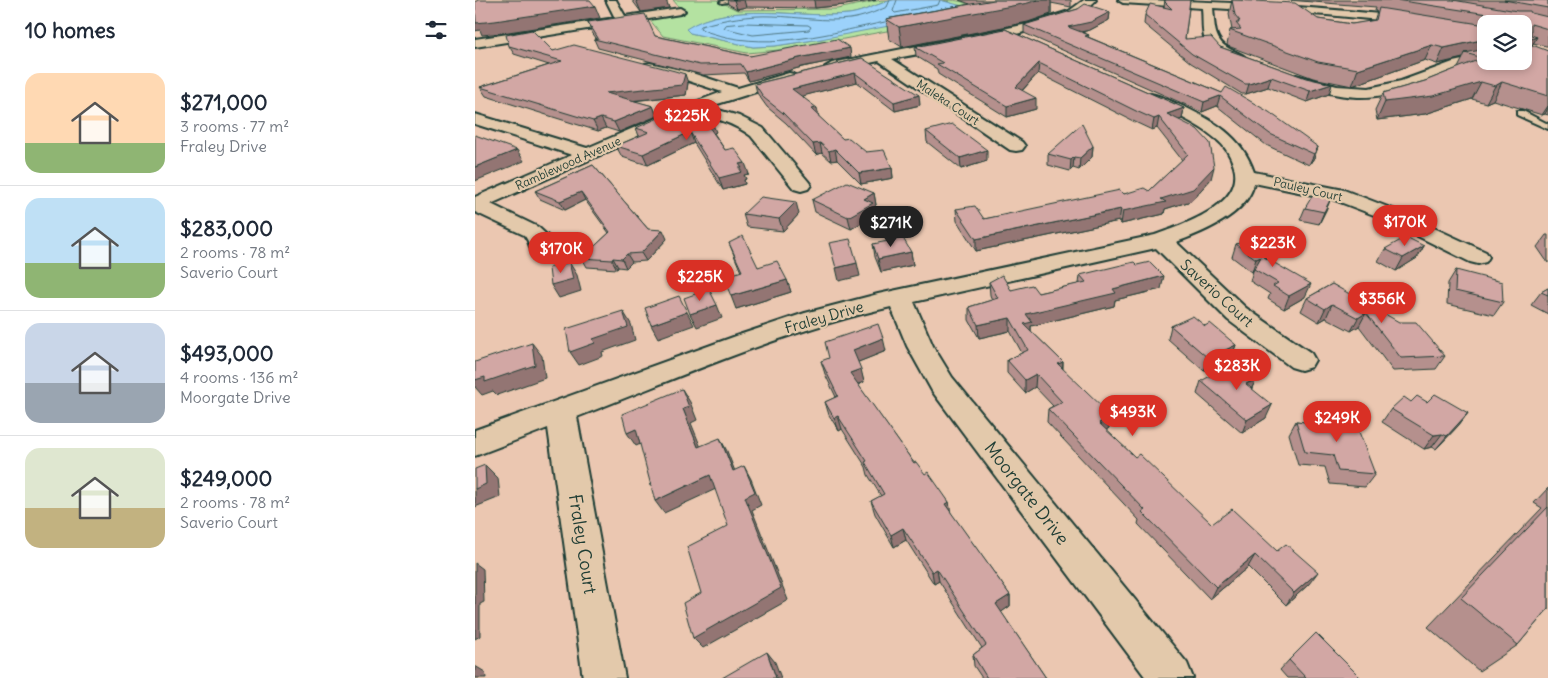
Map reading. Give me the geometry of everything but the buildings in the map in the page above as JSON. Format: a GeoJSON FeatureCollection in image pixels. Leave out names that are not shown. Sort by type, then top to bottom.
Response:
{"type":"FeatureCollection","features":[{"type":"Feature","properties":{"kind":"street"},"geometry":{"type":"LineString","coordinates":[[820,69],[1007,32],[1059,19],[1073,13],[1091,0]]}},
{"type":"Feature","properties":{"kind":"street"},"geometry":{"type":"LineString","coordinates":[[1123,0],[1207,6],[1265,2],[1327,12],[1418,22]]}},
{"type":"Feature","properties":{"kind":"street"},"geometry":{"type":"LineString","coordinates":[[609,3],[622,20]]}},
{"type":"Feature","properties":{"kind":"street"},"geometry":{"type":"LineString","coordinates":[[1207,6],[1210,38],[1223,51],[1253,63]]}},
{"type":"Feature","properties":{"kind":"street"},"geometry":{"type":"LineString","coordinates":[[1045,8],[1073,13]]}},
{"type":"Feature","properties":{"kind":"street"},"geometry":{"type":"LineString","coordinates":[[475,43],[680,11]]}},
{"type":"Feature","properties":{"kind":"street"},"geometry":{"type":"LineString","coordinates":[[1327,12],[1337,27]]}},
{"type":"Feature","properties":{"kind":"street"},"geometry":{"type":"LineString","coordinates":[[562,29],[570,41]]}},
{"type":"Feature","properties":{"kind":"street"},"geometry":{"type":"LineString","coordinates":[[1007,32],[1034,44]]}},
{"type":"Feature","properties":{"kind":"street","name":"Maleka Court"},"geometry":{"type":"LineString","coordinates":[[881,57],[1016,146]]}},
{"type":"Feature","properties":{"kind":"street"},"geometry":{"type":"LineString","coordinates":[[1280,73],[1325,88],[1346,92],[1379,91],[1453,65],[1477,61]]}},
{"type":"Feature","properties":{"kind":"street"},"geometry":{"type":"LineString","coordinates":[[633,63],[684,75],[735,92]]}},
{"type":"Feature","properties":{"kind":"street","name":"Ramblewood Avenue"},"geometry":{"type":"LineString","coordinates":[[475,204],[692,108],[735,92],[802,73]]}},
{"type":"Feature","properties":{"kind":"street"},"geometry":{"type":"LineString","coordinates":[[1141,94],[1201,122],[1221,134],[1237,152],[1244,164],[1246,176]]}},
{"type":"Feature","properties":{"kind":"street"},"geometry":{"type":"LineString","coordinates":[[692,108],[731,118],[749,126],[757,132],[801,185]]}},
{"type":"Feature","properties":{"kind":"street"},"geometry":{"type":"LineString","coordinates":[[475,119],[587,154]]}},
{"type":"Feature","properties":{"kind":"street","name":"Fraley Drive"},"geometry":{"type":"LineString","coordinates":[[475,443],[745,342],[815,319],[1161,240],[1186,232],[1209,221],[1227,208],[1239,195],[1246,176]]}},
{"type":"Feature","properties":{"kind":"street","name":"Pauley Court"},"geometry":{"type":"LineString","coordinates":[[1246,176],[1337,194],[1386,213],[1478,257]]}},
{"type":"Feature","properties":{"kind":"street"},"geometry":{"type":"LineString","coordinates":[[475,204],[531,231],[540,239],[542,250]]}},
{"type":"Feature","properties":{"kind":"street","name":"Saverio Court"},"geometry":{"type":"LineString","coordinates":[[1161,240],[1237,314],[1301,360]]}},
{"type":"Feature","properties":{"kind":"street","name":"Moorgate Drive"},"geometry":{"type":"LineString","coordinates":[[901,298],[921,346],[942,384],[1171,678]]}},
{"type":"Feature","properties":{"kind":"street","name":"Fraley Court"},"geometry":{"type":"LineString","coordinates":[[561,411],[604,678]]}},
{"type":"Feature","properties":{"kind":"lane"},"geometry":{"type":"LineString","coordinates":[[722,2],[738,0]]}},
{"type":"Feature","properties":{"kind":"lane"},"geometry":{"type":"LineString","coordinates":[[1520,113],[1548,127]]}},
{"type":"Feature","properties":{"kind":"green space"},"geometry":{"type":"Polygon","coordinates":[[[673,0],[717,0],[737,10],[837,9],[881,0],[893,0],[849,14],[765,12],[723,15],[704,20],[687,29],[690,33],[753,47],[775,46],[821,39],[949,1],[940,0],[952,0],[967,3],[978,14],[790,49],[747,53],[663,36],[649,19],[685,14],[673,0]]]}},
{"type":"Feature","properties":{"kind":"water"},"geometry":{"type":"Polygon","coordinates":[[[893,0],[940,0],[962,6],[962,12],[775,46],[753,47],[690,33],[686,29],[704,20],[723,15],[765,12],[849,14],[893,0]]]}}]}
